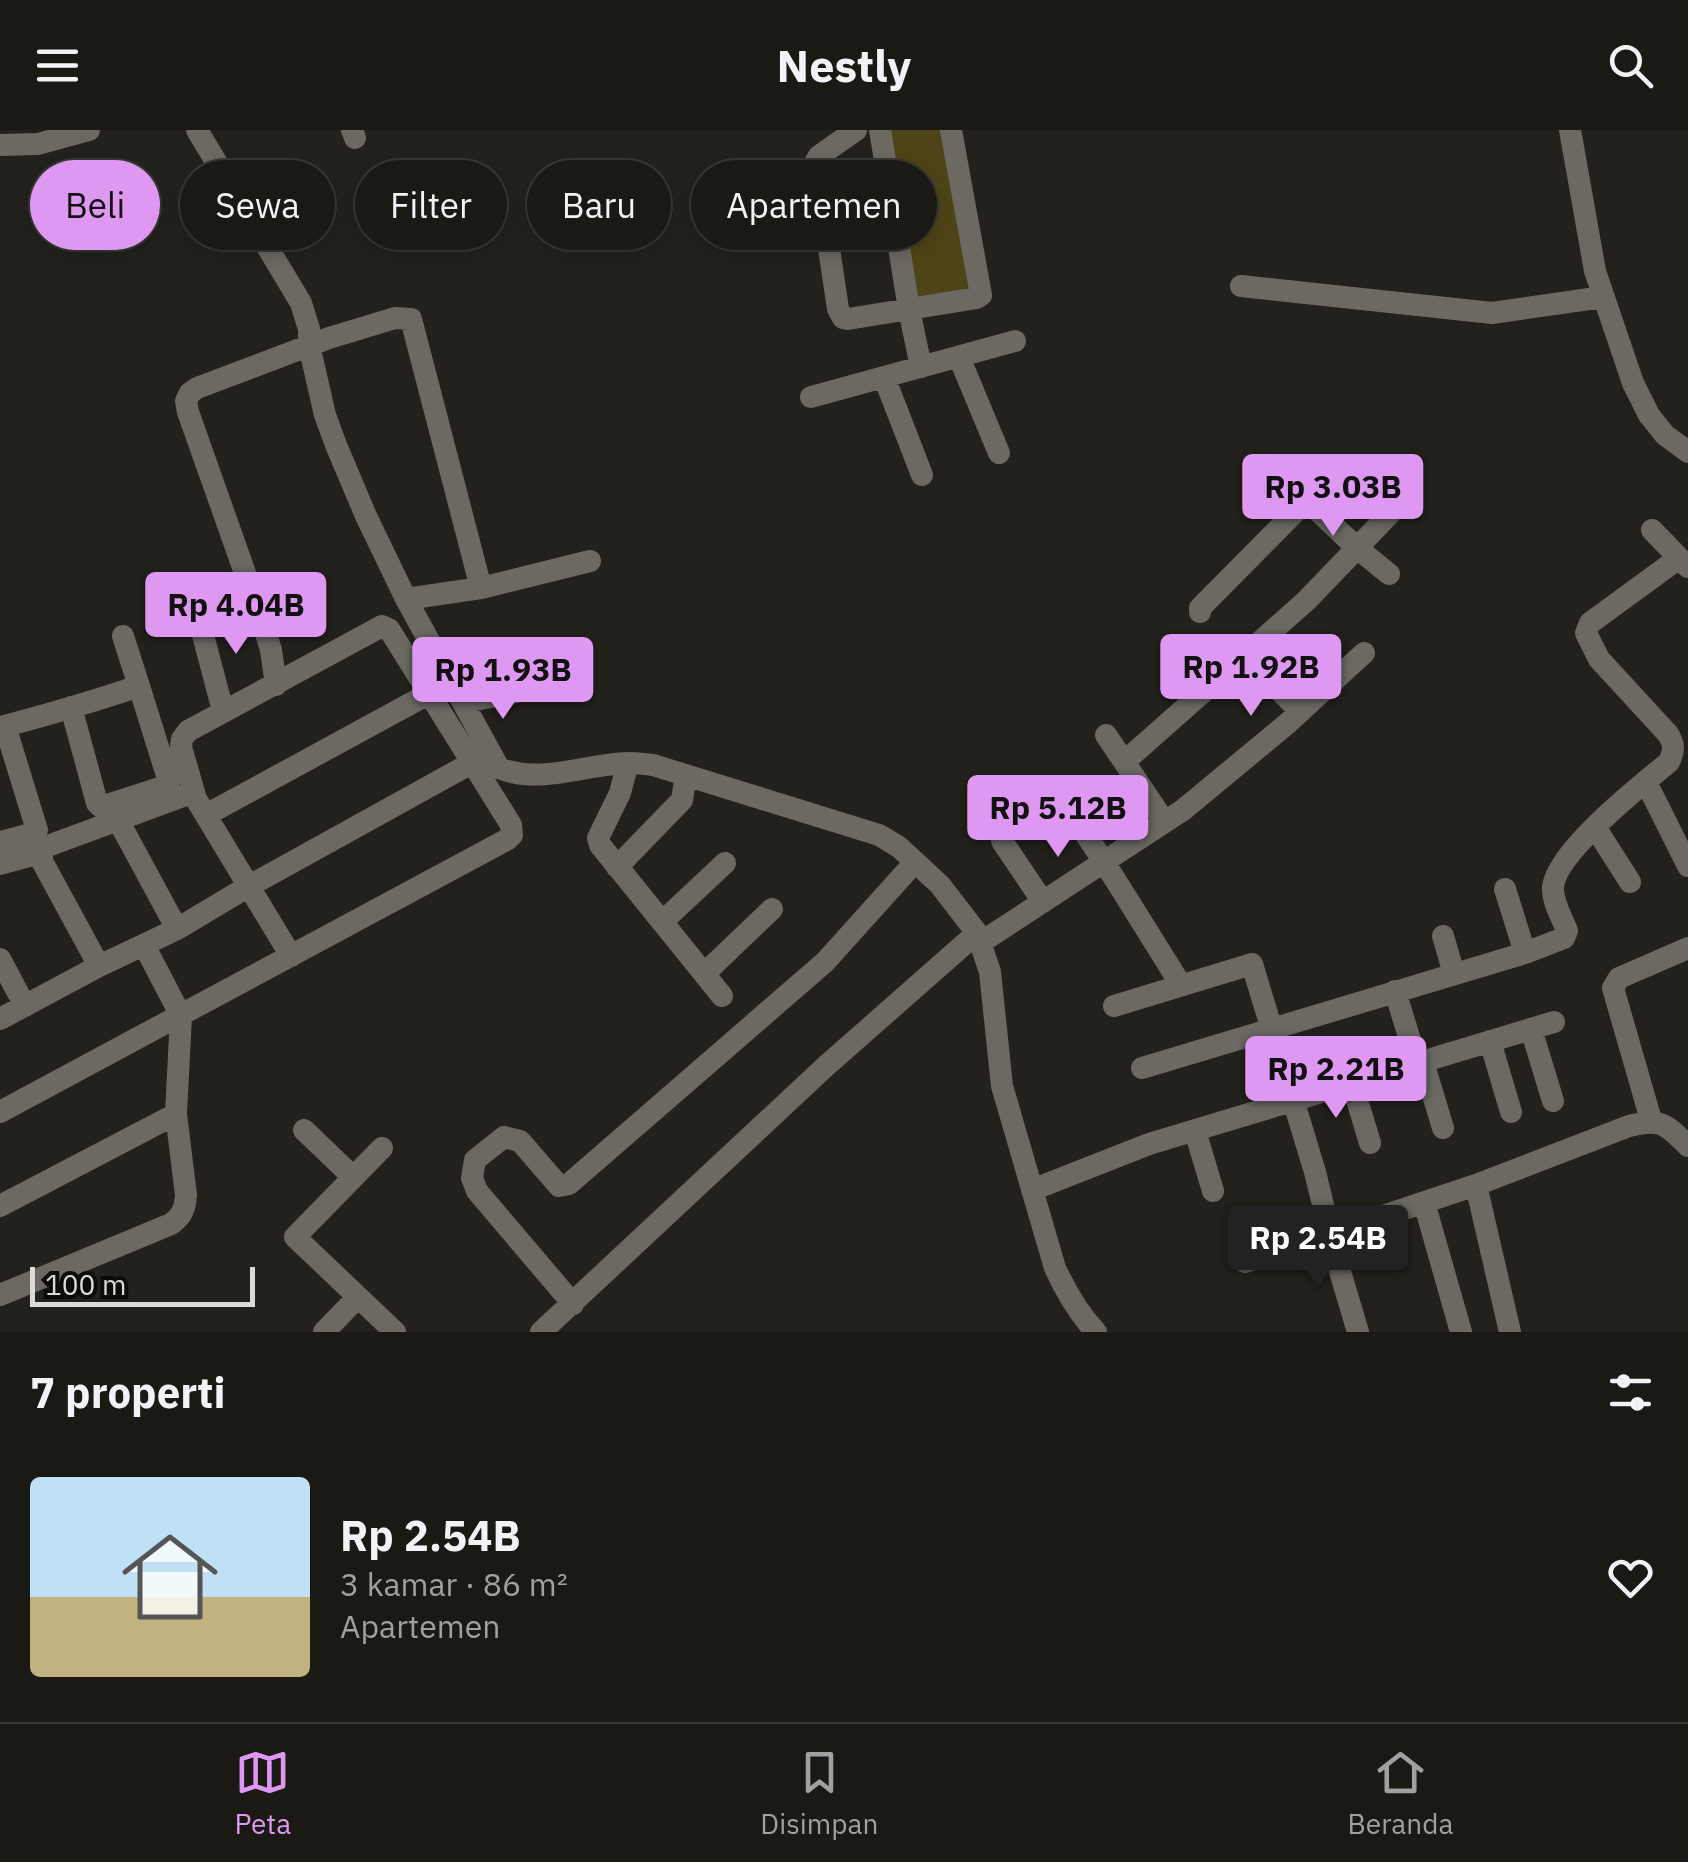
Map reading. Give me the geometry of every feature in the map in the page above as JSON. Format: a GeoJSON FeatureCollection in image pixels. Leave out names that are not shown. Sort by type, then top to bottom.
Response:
{"type":"FeatureCollection","features":[{"type":"Feature","properties":{"kind":"street"},"geometry":{"type":"LineString","coordinates":[[0,145],[38,144],[90,130]]}},
{"type":"Feature","properties":{"kind":"street"},"geometry":{"type":"LineString","coordinates":[[0,1112],[512,835],[481,758],[464,702],[406,599],[336,445],[301,303],[197,130]]}},
{"type":"Feature","properties":{"kind":"street"},"geometry":{"type":"LineString","coordinates":[[856,130],[816,162],[839,314],[848,319],[978,298],[950,130]]}},
{"type":"Feature","properties":{"kind":"street"},"geometry":{"type":"LineString","coordinates":[[880,130],[921,367]]}},
{"type":"Feature","properties":{"kind":"street"},"geometry":{"type":"LineString","coordinates":[[1570,130],[1596,270],[1633,382],[1665,435],[1688,452]]}},
{"type":"Feature","properties":{"kind":"street"},"geometry":{"type":"LineString","coordinates":[[1241,286],[1492,313],[1603,297]]}},
{"type":"Feature","properties":{"kind":"street"},"geometry":{"type":"LineString","coordinates":[[276,685],[272,650],[186,400],[197,388],[309,345],[396,318],[411,319],[481,588]]}},
{"type":"Feature","properties":{"kind":"street"},"geometry":{"type":"LineString","coordinates":[[811,397],[1015,342]]}},
{"type":"Feature","properties":{"kind":"street"},"geometry":{"type":"LineString","coordinates":[[959,358],[999,454]]}},
{"type":"Feature","properties":{"kind":"street"},"geometry":{"type":"LineString","coordinates":[[884,377],[922,475]]}},
{"type":"Feature","properties":{"kind":"street"},"geometry":{"type":"LineString","coordinates":[[1124,762],[1306,601],[1401,502]]}},
{"type":"Feature","properties":{"kind":"street"},"geometry":{"type":"LineString","coordinates":[[1200,612],[1306,506],[1315,508],[1389,574]]}},
{"type":"Feature","properties":{"kind":"street"},"geometry":{"type":"LineString","coordinates":[[1142,1068],[1525,953],[1566,935],[1553,884],[1563,863],[1596,827],[1669,762],[1674,751],[1673,742],[1599,659],[1586,633],[1590,624],[1684,563],[1652,530]]}},
{"type":"Feature","properties":{"kind":"street"},"geometry":{"type":"LineString","coordinates":[[406,599],[481,588],[590,562]]}},
{"type":"Feature","properties":{"kind":"street"},"geometry":{"type":"LineString","coordinates":[[198,616],[223,711]]}},
{"type":"Feature","properties":{"kind":"street"},"geometry":{"type":"LineString","coordinates":[[291,956],[194,792],[182,739],[223,711],[382,626],[389,629],[430,693],[481,758],[498,768],[514,774],[540,775],[628,763],[652,765],[879,834],[900,847],[940,885],[979,938],[990,972],[1002,1086],[1055,1268],[1082,1328]]}},
{"type":"Feature","properties":{"kind":"street"},"geometry":{"type":"LineString","coordinates":[[72,708],[97,803],[105,807],[166,786],[168,782],[123,636]]}},
{"type":"Feature","properties":{"kind":"street"},"geometry":{"type":"LineString","coordinates":[[541,1332],[826,1066],[979,938],[1043,902],[1183,810],[1364,653]]}},
{"type":"Feature","properties":{"kind":"street"},"geometry":{"type":"LineString","coordinates":[[1244,656],[1300,711]]}},
{"type":"Feature","properties":{"kind":"street"},"geometry":{"type":"LineString","coordinates":[[0,842],[36,830],[2,727],[139,686]]}},
{"type":"Feature","properties":{"kind":"street"},"geometry":{"type":"LineString","coordinates":[[464,702],[532,689]]}},
{"type":"Feature","properties":{"kind":"street"},"geometry":{"type":"LineString","coordinates":[[206,815],[430,693]]}},
{"type":"Feature","properties":{"kind":"street"},"geometry":{"type":"LineString","coordinates":[[1106,736],[1164,821]]}},
{"type":"Feature","properties":{"kind":"street"},"geometry":{"type":"LineString","coordinates":[[0,1019],[176,929],[481,758]]}},
{"type":"Feature","properties":{"kind":"street"},"geometry":{"type":"LineString","coordinates":[[628,763],[620,794],[598,838],[600,845],[722,996]]}},
{"type":"Feature","properties":{"kind":"street"},"geometry":{"type":"LineString","coordinates":[[617,867],[682,800],[686,775]]}},
{"type":"Feature","properties":{"kind":"street"},"geometry":{"type":"LineString","coordinates":[[1646,782],[1688,866]]}},
{"type":"Feature","properties":{"kind":"street"},"geometry":{"type":"LineString","coordinates":[[1055,788],[1181,985]]}},
{"type":"Feature","properties":{"kind":"street"},"geometry":{"type":"LineString","coordinates":[[99,966],[41,854],[45,847],[194,792]]}},
{"type":"Feature","properties":{"kind":"street"},"geometry":{"type":"LineString","coordinates":[[118,820],[176,929]]}},
{"type":"Feature","properties":{"kind":"street"},"geometry":{"type":"LineString","coordinates":[[1596,827],[1630,882]]}},
{"type":"Feature","properties":{"kind":"street"},"geometry":{"type":"LineString","coordinates":[[1002,840],[1043,902]]}},
{"type":"Feature","properties":{"kind":"street"},"geometry":{"type":"LineString","coordinates":[[0,864],[41,854]]}},
{"type":"Feature","properties":{"kind":"street"},"geometry":{"type":"LineString","coordinates":[[573,1304],[477,1191],[472,1178],[475,1160],[504,1137],[520,1141],[559,1186],[569,1184],[825,962],[915,862]]}},
{"type":"Feature","properties":{"kind":"street"},"geometry":{"type":"LineString","coordinates":[[662,922],[725,863]]}},
{"type":"Feature","properties":{"kind":"street"},"geometry":{"type":"LineString","coordinates":[[1506,889],[1525,953]]}},
{"type":"Feature","properties":{"kind":"street"},"geometry":{"type":"LineString","coordinates":[[704,974],[772,909]]}},
{"type":"Feature","properties":{"kind":"street"},"geometry":{"type":"LineString","coordinates":[[1443,936],[1454,974]]}},
{"type":"Feature","properties":{"kind":"street"},"geometry":{"type":"LineString","coordinates":[[0,1295],[171,1224],[185,1208],[176,1114],[180,1016],[144,945]]}},
{"type":"Feature","properties":{"kind":"street"},"geometry":{"type":"LineString","coordinates":[[1651,1120],[1613,988],[1619,978],[1688,948]]}},
{"type":"Feature","properties":{"kind":"street"},"geometry":{"type":"LineString","coordinates":[[0,959],[24,1006]]}},
{"type":"Feature","properties":{"kind":"street"},"geometry":{"type":"LineString","coordinates":[[1114,1006],[1252,964],[1358,1332]]}},
{"type":"Feature","properties":{"kind":"street"},"geometry":{"type":"LineString","coordinates":[[1394,991],[1443,1128]]}},
{"type":"Feature","properties":{"kind":"street"},"geometry":{"type":"LineString","coordinates":[[1032,1190],[1149,1144],[1543,1025],[1553,1100]]}},
{"type":"Feature","properties":{"kind":"street"},"geometry":{"type":"LineString","coordinates":[[1490,1041],[1512,1112]]}},
{"type":"Feature","properties":{"kind":"street"},"geometry":{"type":"LineString","coordinates":[[1352,1083],[1370,1144]]}},
{"type":"Feature","properties":{"kind":"street"},"geometry":{"type":"LineString","coordinates":[[0,1206],[176,1114]]}},
{"type":"Feature","properties":{"kind":"street"},"geometry":{"type":"LineString","coordinates":[[1245,1262],[1476,1185],[1651,1120],[1667,1125],[1688,1146]]}},
{"type":"Feature","properties":{"kind":"street"},"geometry":{"type":"LineString","coordinates":[[304,1130],[354,1177]]}},
{"type":"Feature","properties":{"kind":"street"},"geometry":{"type":"LineString","coordinates":[[1194,1130],[1213,1191]]}},
{"type":"Feature","properties":{"kind":"street"},"geometry":{"type":"LineString","coordinates":[[382,1148],[295,1236],[395,1332]]}},
{"type":"Feature","properties":{"kind":"street"},"geometry":{"type":"LineString","coordinates":[[1476,1185],[1510,1332]]}},
{"type":"Feature","properties":{"kind":"street"},"geometry":{"type":"LineString","coordinates":[[1424,1202],[1462,1332]]}},
{"type":"Feature","properties":{"kind":"street"},"geometry":{"type":"LineString","coordinates":[[324,1332],[358,1297]]}},
{"type":"Feature","properties":{"kind":"building"},"geometry":{"type":"Polygon","coordinates":[[[886,130],[943,130],[971,292],[916,301],[907,250],[937,250],[937,160],[891,160],[886,130]]]}}]}
